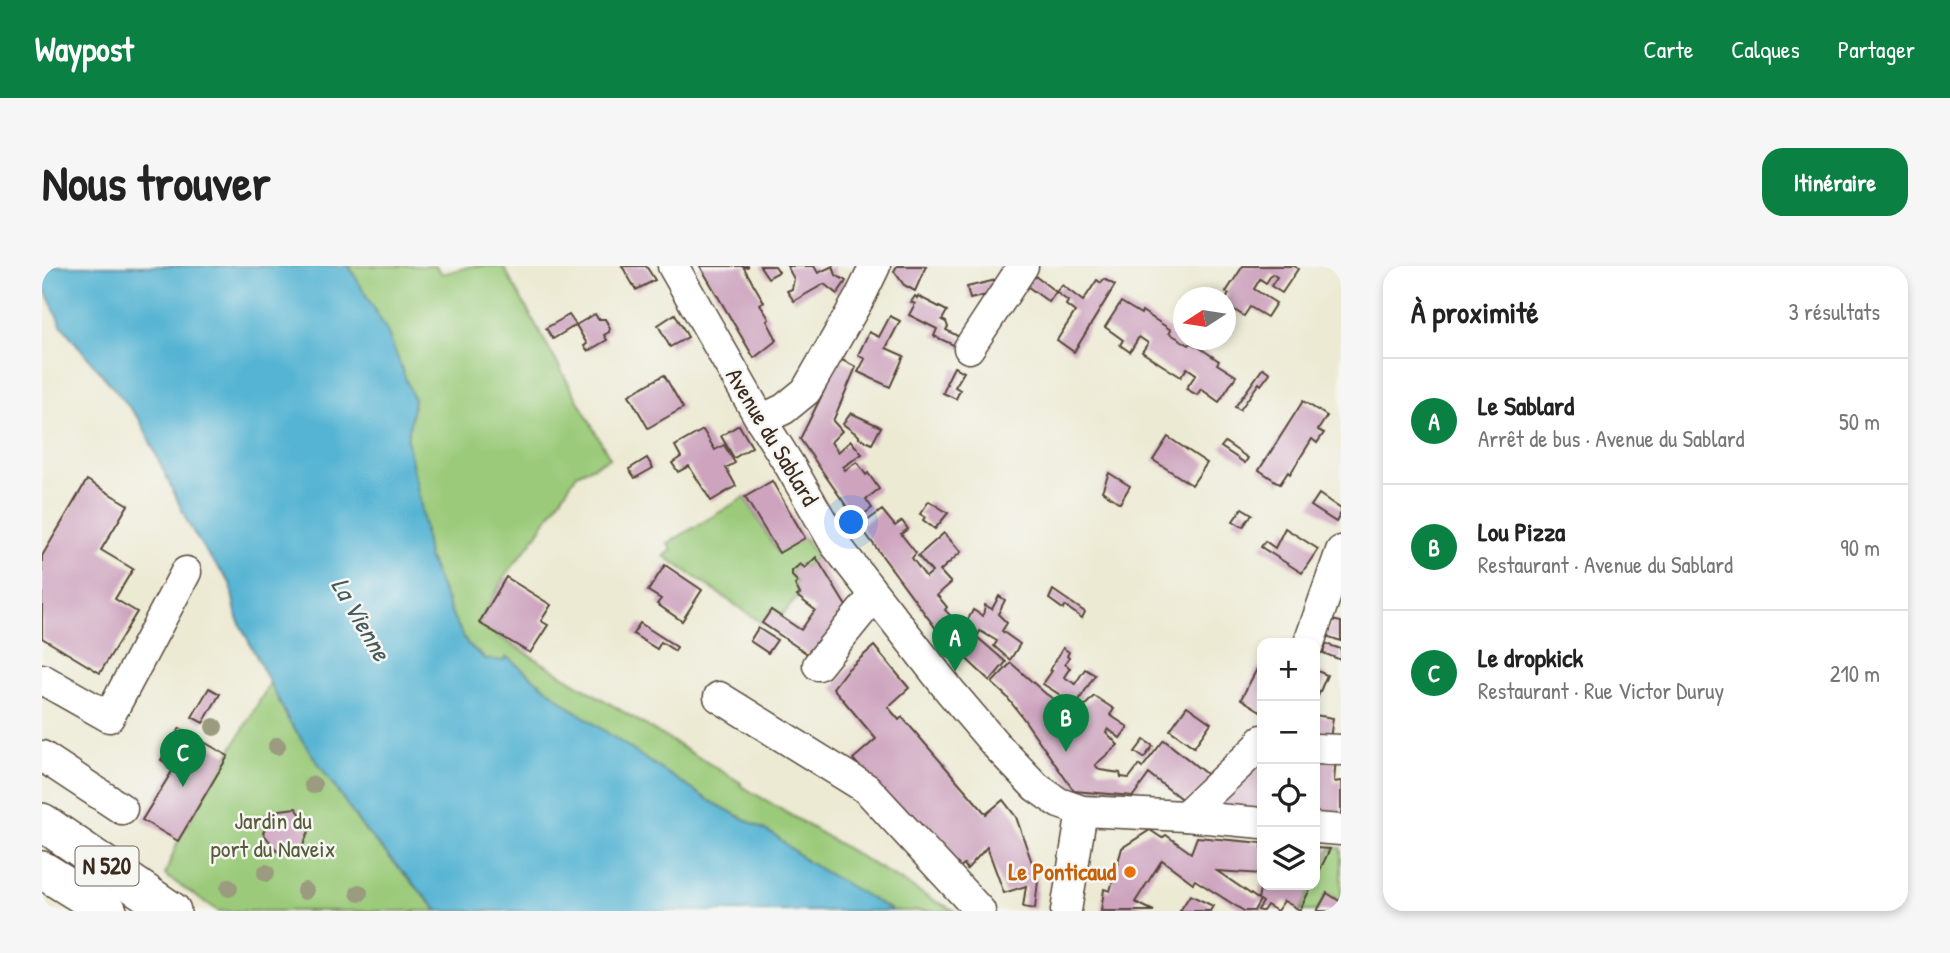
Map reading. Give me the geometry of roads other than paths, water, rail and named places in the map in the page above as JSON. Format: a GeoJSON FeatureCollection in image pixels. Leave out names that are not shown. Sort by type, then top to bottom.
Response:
{"type":"FeatureCollection","features":[{"type":"Feature","properties":{"kind":"main road","name":"N 520"},"geometry":{"type":"LineString","coordinates":[[42,822],[172,911]]}},
{"type":"Feature","properties":{"kind":"main road","name":"N 520"},"geometry":{"type":"LineString","coordinates":[[42,870],[108,911]]}},
{"type":"Feature","properties":{"kind":"street","name":"Avenue du Sablard"},"geometry":{"type":"LineString","coordinates":[[673,266],[835,544],[874,596],[988,736],[1028,778],[1059,803],[1082,811]]}},
{"type":"Feature","properties":{"kind":"street"},"geometry":{"type":"LineString","coordinates":[[761,420],[784,409],[806,391],[860,298],[875,266]]}},
{"type":"Feature","properties":{"kind":"street"},"geometry":{"type":"LineString","coordinates":[[969,348],[1023,266]]}},
{"type":"Feature","properties":{"kind":"street"},"geometry":{"type":"LineString","coordinates":[[1311,638],[1341,551]]}},
{"type":"Feature","properties":{"kind":"street"},"geometry":{"type":"LineString","coordinates":[[42,679],[109,718],[186,572]]}},
{"type":"Feature","properties":{"kind":"street"},"geometry":{"type":"LineString","coordinates":[[818,665],[874,596]]}},
{"type":"Feature","properties":{"kind":"street"},"geometry":{"type":"LineString","coordinates":[[719,696],[867,789],[980,911]]}},
{"type":"Feature","properties":{"kind":"street"},"geometry":{"type":"LineString","coordinates":[[1185,816],[1257,748]]}},
{"type":"Feature","properties":{"kind":"street"},"geometry":{"type":"LineString","coordinates":[[1320,749],[1341,750]]}},
{"type":"Feature","properties":{"kind":"street"},"geometry":{"type":"LineString","coordinates":[[42,757],[122,809]]}},
{"type":"Feature","properties":{"kind":"street"},"geometry":{"type":"LineString","coordinates":[[1066,911],[1082,811],[1257,823]]}},
{"type":"Feature","properties":{"kind":"street"},"geometry":{"type":"LineString","coordinates":[[1320,828],[1341,830]]}},
{"type":"Feature","properties":{"kind":"water","name":"La Vienne"},"geometry":{"type":"Polygon","coordinates":[[[42,266],[349,266],[387,331],[414,400],[407,440],[421,506],[428,557],[467,643],[485,659],[503,661],[507,657],[571,708],[641,756],[710,801],[776,836],[806,861],[893,911],[438,911],[363,828],[289,721],[237,618],[230,583],[189,525],[140,420],[61,325],[42,287],[42,266]]]}},
{"type":"Feature","properties":{"kind":"place","name":"Le Sablard"},"geometry":{"type":"Point","coordinates":[955,672]}},
{"type":"Feature","properties":{"kind":"place","name":"Lou Pizza"},"geometry":{"type":"Point","coordinates":[1066,752]}},
{"type":"Feature","properties":{"kind":"place","name":"Le dropkick"},"geometry":{"type":"Point","coordinates":[183,787]}},
{"type":"Feature","properties":{"kind":"place","name":"Le Ponticaud"},"geometry":{"type":"Point","coordinates":[1130,872]}},
{"type":"Feature","properties":{"kind":"park label","name":"Jardin du port du Naveix"},"geometry":{"type":"Point","coordinates":[273,835]}}]}
